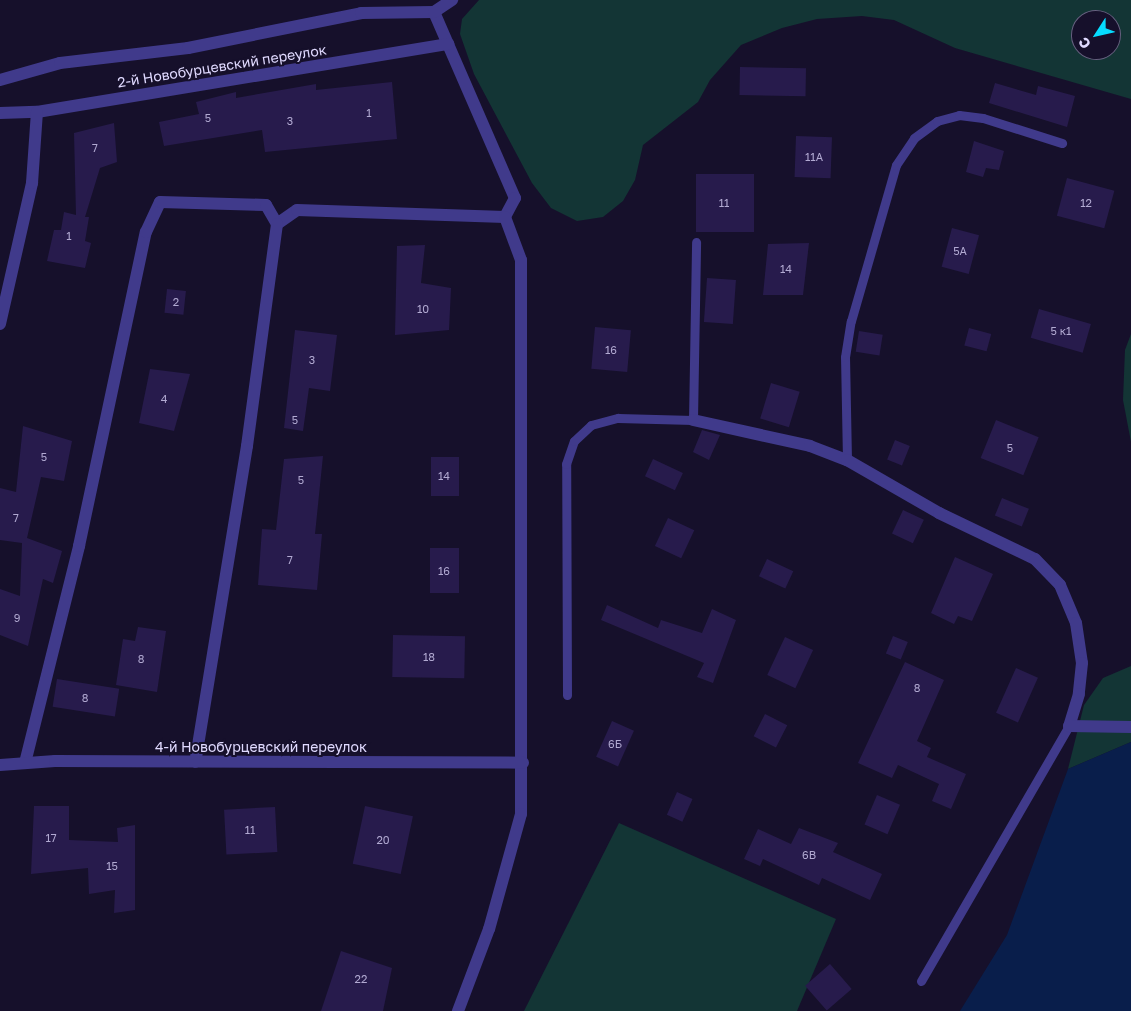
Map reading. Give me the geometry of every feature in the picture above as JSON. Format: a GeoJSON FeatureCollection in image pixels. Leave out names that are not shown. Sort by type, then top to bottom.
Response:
{"type":"FeatureCollection","features":[{"type":"Feature","properties":{"kind":"street"},"geometry":{"type":"LineString","coordinates":[[0,80],[60,63],[188,48],[361,13],[434,12],[452,0]]}},
{"type":"Feature","properties":{"kind":"street"},"geometry":{"type":"LineString","coordinates":[[434,12],[515,198],[505,216],[521,260],[523,763],[521,814],[489,929],[458,1011]]}},
{"type":"Feature","properties":{"kind":"street","name":"2-й Новобурцевский переулок"},"geometry":{"type":"LineString","coordinates":[[0,113],[37,112],[448,44]]}},
{"type":"Feature","properties":{"kind":"street"},"geometry":{"type":"LineString","coordinates":[[0,324],[32,183],[37,112]]}},
{"type":"Feature","properties":{"kind":"street"},"geometry":{"type":"LineString","coordinates":[[25,763],[79,546],[146,232],[160,202],[266,205],[277,224],[247,446],[195,762]]}},
{"type":"Feature","properties":{"kind":"street"},"geometry":{"type":"LineString","coordinates":[[277,224],[297,210],[505,216]]}},
{"type":"Feature","properties":{"kind":"street"},"geometry":{"type":"LineString","coordinates":[[693,420],[810,446],[847,460],[939,513],[1035,559],[1060,585],[1076,623],[1082,662],[1079,694],[1069,726],[1131,728]]}},
{"type":"Feature","properties":{"kind":"street","name":"4-й Новобурцевский переулок"},"geometry":{"type":"LineString","coordinates":[[0,765],[25,763],[195,762],[523,763]]}},
{"type":"Feature","properties":{"kind":"lane"},"geometry":{"type":"LineString","coordinates":[[847,460],[845,357],[851,322],[883,200],[905,151],[914,138],[937,121],[959,115],[983,118],[1062,143]]}},
{"type":"Feature","properties":{"kind":"lane"},"geometry":{"type":"LineString","coordinates":[[567,695],[566,464],[574,441],[591,425],[618,418],[693,420],[696,242]]}},
{"type":"Feature","properties":{"kind":"lane"},"geometry":{"type":"LineString","coordinates":[[920,981],[1069,726]]}},
{"type":"Feature","properties":{"kind":"green space"},"geometry":{"type":"Polygon","coordinates":[[[479,0],[1131,0],[1131,99],[955,48],[894,20],[862,16],[817,19],[782,28],[741,45],[710,80],[698,102],[643,145],[635,180],[623,201],[603,217],[577,221],[551,208],[532,183],[474,74],[460,34],[462,19],[479,0]]]}},
{"type":"Feature","properties":{"kind":"green space"},"geometry":{"type":"Polygon","coordinates":[[[1131,334],[1131,442],[1123,400],[1125,350],[1131,334]]]}},
{"type":"Feature","properties":{"kind":"green space"},"geometry":{"type":"Polygon","coordinates":[[[1131,666],[1131,742],[1068,769],[1084,705],[1103,678],[1131,666]]]}},
{"type":"Feature","properties":{"kind":"green space"},"geometry":{"type":"Polygon","coordinates":[[[619,823],[836,919],[797,1011],[524,1011],[619,823]]]}},
{"type":"Feature","properties":{"kind":"water"},"geometry":{"type":"Polygon","coordinates":[[[1131,742],[1131,1011],[960,1011],[1007,935],[1068,769],[1131,742]]]}},
{"type":"Feature","properties":{"kind":"building"},"geometry":{"type":"Polygon","coordinates":[[[740,67],[806,68],[806,96],[740,95],[740,67]]]}},
{"type":"Feature","properties":{"kind":"building"},"geometry":{"type":"Polygon","coordinates":[[[392,82],[397,139],[265,152],[262,130],[164,146],[159,122],[199,114],[196,102],[236,92],[236,98],[316,84],[316,90],[392,82]]]}},
{"type":"Feature","properties":{"kind":"building"},"geometry":{"type":"Polygon","coordinates":[[[995,83],[1036,95],[1038,86],[1075,96],[1067,127],[989,103],[995,83]]]}},
{"type":"Feature","properties":{"kind":"building"},"geometry":{"type":"Polygon","coordinates":[[[114,123],[117,162],[100,168],[85,217],[89,217],[85,241],[91,243],[85,268],[47,261],[54,230],[61,230],[64,212],[76,215],[74,133],[114,123]]]}},
{"type":"Feature","properties":{"kind":"building"},"geometry":{"type":"Polygon","coordinates":[[[796,136],[832,137],[831,178],[795,177],[796,136]]]}},
{"type":"Feature","properties":{"kind":"building"},"geometry":{"type":"Polygon","coordinates":[[[974,141],[1004,151],[999,170],[986,168],[983,177],[966,172],[974,141]]]}},
{"type":"Feature","properties":{"kind":"building"},"geometry":{"type":"Polygon","coordinates":[[[696,174],[754,174],[754,232],[696,232],[696,174]]]}},
{"type":"Feature","properties":{"kind":"building"},"geometry":{"type":"Polygon","coordinates":[[[1067,178],[1114,191],[1104,228],[1057,216],[1067,178]]]}},
{"type":"Feature","properties":{"kind":"building"},"geometry":{"type":"Polygon","coordinates":[[[952,228],[979,235],[969,274],[942,267],[952,228]]]}},
{"type":"Feature","properties":{"kind":"building"},"geometry":{"type":"Polygon","coordinates":[[[809,243],[803,295],[763,295],[768,244],[809,243]]]}},
{"type":"Feature","properties":{"kind":"building"},"geometry":{"type":"Polygon","coordinates":[[[425,245],[421,283],[451,288],[449,330],[395,335],[397,246],[425,245]]]}},
{"type":"Feature","properties":{"kind":"building"},"geometry":{"type":"Polygon","coordinates":[[[707,278],[736,280],[733,324],[704,322],[707,278]]]}},
{"type":"Feature","properties":{"kind":"building"},"geometry":{"type":"Polygon","coordinates":[[[167,289],[186,291],[183,315],[164,313],[167,289]]]}},
{"type":"Feature","properties":{"kind":"building"},"geometry":{"type":"Polygon","coordinates":[[[1039,309],[1091,324],[1083,353],[1031,338],[1039,309]]]}},
{"type":"Feature","properties":{"kind":"building"},"geometry":{"type":"Polygon","coordinates":[[[595,327],[631,330],[627,372],[591,369],[595,327]]]}},
{"type":"Feature","properties":{"kind":"building"},"geometry":{"type":"Polygon","coordinates":[[[969,328],[991,334],[987,351],[964,345],[969,328]]]}},
{"type":"Feature","properties":{"kind":"building"},"geometry":{"type":"Polygon","coordinates":[[[295,330],[337,335],[330,391],[309,388],[303,431],[284,428],[295,330]]]}},
{"type":"Feature","properties":{"kind":"building"},"geometry":{"type":"Polygon","coordinates":[[[859,331],[883,335],[879,355],[856,352],[859,331]]]}},
{"type":"Feature","properties":{"kind":"building"},"geometry":{"type":"Polygon","coordinates":[[[150,369],[190,374],[174,431],[139,423],[150,369]]]}},
{"type":"Feature","properties":{"kind":"building"},"geometry":{"type":"Polygon","coordinates":[[[771,383],[800,392],[789,427],[760,418],[771,383]]]}},
{"type":"Feature","properties":{"kind":"building"},"geometry":{"type":"Polygon","coordinates":[[[996,420],[1039,437],[1023,475],[981,458],[996,420]]]}},
{"type":"Feature","properties":{"kind":"building"},"geometry":{"type":"Polygon","coordinates":[[[23,426],[72,441],[64,481],[41,477],[27,538],[62,551],[53,583],[43,579],[28,646],[0,635],[0,589],[20,596],[22,543],[0,540],[0,488],[16,492],[23,426]]]}},
{"type":"Feature","properties":{"kind":"building"},"geometry":{"type":"Polygon","coordinates":[[[702,430],[720,435],[709,460],[693,452],[702,430]]]}},
{"type":"Feature","properties":{"kind":"building"},"geometry":{"type":"Polygon","coordinates":[[[895,440],[910,446],[902,465],[887,459],[895,440]]]}},
{"type":"Feature","properties":{"kind":"building"},"geometry":{"type":"Polygon","coordinates":[[[323,456],[315,534],[322,534],[317,590],[258,585],[262,529],[276,530],[284,459],[323,456]]]}},
{"type":"Feature","properties":{"kind":"building"},"geometry":{"type":"Polygon","coordinates":[[[431,457],[459,457],[459,496],[431,496],[431,457]]]}},
{"type":"Feature","properties":{"kind":"building"},"geometry":{"type":"Polygon","coordinates":[[[653,459],[683,473],[675,490],[645,476],[653,459]]]}},
{"type":"Feature","properties":{"kind":"building"},"geometry":{"type":"Polygon","coordinates":[[[1002,498],[1029,509],[1022,526],[995,516],[1002,498]]]}},
{"type":"Feature","properties":{"kind":"building"},"geometry":{"type":"Polygon","coordinates":[[[903,510],[924,520],[913,543],[892,534],[903,510]]]}},
{"type":"Feature","properties":{"kind":"building"},"geometry":{"type":"Polygon","coordinates":[[[668,518],[694,530],[681,558],[655,546],[668,518]]]}},
{"type":"Feature","properties":{"kind":"building"},"geometry":{"type":"Polygon","coordinates":[[[430,548],[459,548],[459,593],[430,593],[430,548]]]}},
{"type":"Feature","properties":{"kind":"building"},"geometry":{"type":"Polygon","coordinates":[[[955,557],[993,574],[972,621],[958,616],[954,624],[931,613],[955,557]]]}},
{"type":"Feature","properties":{"kind":"building"},"geometry":{"type":"Polygon","coordinates":[[[767,559],[793,571],[785,588],[759,576],[767,559]]]}},
{"type":"Feature","properties":{"kind":"building"},"geometry":{"type":"Polygon","coordinates":[[[607,605],[658,628],[661,620],[702,633],[712,609],[736,620],[713,683],[697,677],[704,663],[601,620],[607,605]]]}},
{"type":"Feature","properties":{"kind":"building"},"geometry":{"type":"Polygon","coordinates":[[[138,627],[166,631],[157,692],[116,685],[123,639],[135,641],[138,627]]]}},
{"type":"Feature","properties":{"kind":"building"},"geometry":{"type":"Polygon","coordinates":[[[393,635],[465,636],[464,678],[392,677],[393,635]]]}},
{"type":"Feature","properties":{"kind":"building"},"geometry":{"type":"Polygon","coordinates":[[[893,636],[908,642],[901,660],[886,654],[893,636]]]}},
{"type":"Feature","properties":{"kind":"building"},"geometry":{"type":"Polygon","coordinates":[[[785,637],[813,650],[795,688],[767,675],[785,637]]]}},
{"type":"Feature","properties":{"kind":"building"},"geometry":{"type":"Polygon","coordinates":[[[905,662],[944,680],[917,741],[931,748],[927,757],[966,774],[951,809],[932,801],[939,784],[898,765],[892,778],[858,763],[905,662]]]}},
{"type":"Feature","properties":{"kind":"building"},"geometry":{"type":"Polygon","coordinates":[[[1016,668],[1038,678],[1018,723],[996,713],[1016,668]]]}},
{"type":"Feature","properties":{"kind":"building"},"geometry":{"type":"Polygon","coordinates":[[[57,679],[119,689],[115,717],[53,707],[57,679]]]}},
{"type":"Feature","properties":{"kind":"building"},"geometry":{"type":"Polygon","coordinates":[[[765,714],[787,725],[776,748],[754,736],[765,714]]]}},
{"type":"Feature","properties":{"kind":"building"},"geometry":{"type":"Polygon","coordinates":[[[612,721],[634,731],[618,766],[596,757],[612,721]]]}},
{"type":"Feature","properties":{"kind":"building"},"geometry":{"type":"Polygon","coordinates":[[[677,792],[693,799],[682,822],[667,815],[677,792]]]}},
{"type":"Feature","properties":{"kind":"building"},"geometry":{"type":"Polygon","coordinates":[[[877,795],[900,805],[888,834],[864,824],[877,795]]]}},
{"type":"Feature","properties":{"kind":"building"},"geometry":{"type":"Polygon","coordinates":[[[34,806],[69,806],[69,840],[118,842],[117,828],[135,825],[135,910],[114,913],[115,890],[89,894],[88,868],[31,874],[34,806]]]}},
{"type":"Feature","properties":{"kind":"building"},"geometry":{"type":"Polygon","coordinates":[[[365,806],[413,816],[401,874],[353,864],[365,806]]]}},
{"type":"Feature","properties":{"kind":"building"},"geometry":{"type":"Polygon","coordinates":[[[275,807],[277,852],[226,855],[224,810],[275,807]]]}},
{"type":"Feature","properties":{"kind":"building"},"geometry":{"type":"Polygon","coordinates":[[[799,828],[838,843],[833,852],[882,874],[870,900],[822,878],[819,885],[763,859],[760,866],[744,859],[758,829],[791,844],[799,828]]]}},
{"type":"Feature","properties":{"kind":"building"},"geometry":{"type":"Polygon","coordinates":[[[341,951],[392,968],[383,1011],[321,1011],[341,951]]]}},
{"type":"Feature","properties":{"kind":"building"},"geometry":{"type":"Polygon","coordinates":[[[830,964],[852,989],[827,1011],[805,986],[830,964]]]}}]}
